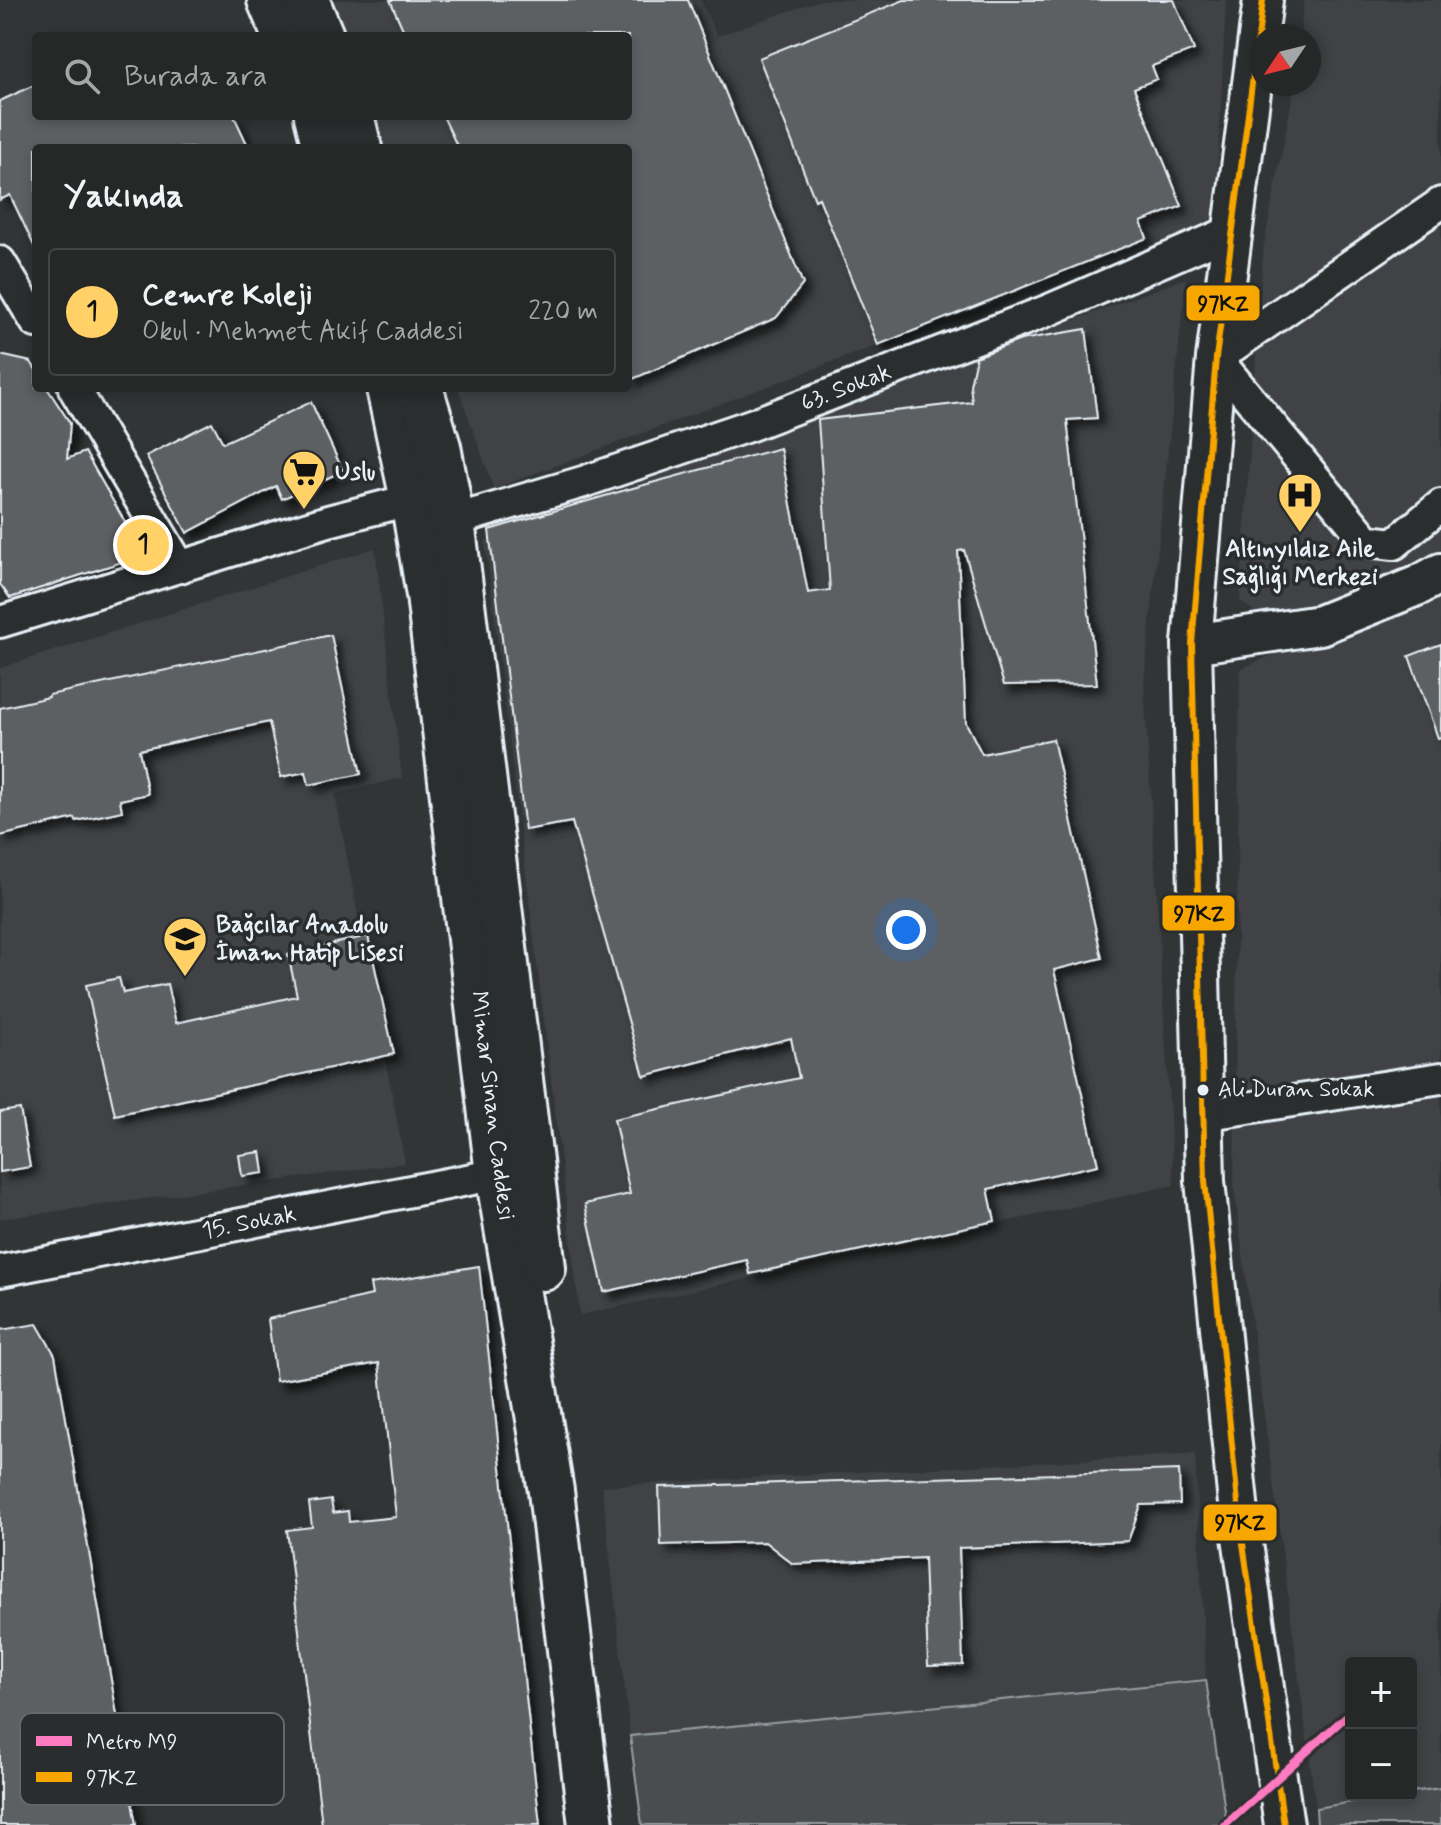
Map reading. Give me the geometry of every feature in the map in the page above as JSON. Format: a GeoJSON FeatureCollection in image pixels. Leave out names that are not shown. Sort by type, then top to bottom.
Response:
{"type":"FeatureCollection","features":[{"type":"Feature","properties":{"kind":"main road"},"geometry":{"type":"LineString","coordinates":[[270,0],[283,32]]}},
{"type":"Feature","properties":{"kind":"main road"},"geometry":{"type":"LineString","coordinates":[[306,0],[319,32]]}},
{"type":"Feature","properties":{"kind":"main road"},"geometry":{"type":"LineString","coordinates":[[318,120],[324,144]]}},
{"type":"Feature","properties":{"kind":"main road"},"geometry":{"type":"LineString","coordinates":[[352,120],[358,144]]}},
{"type":"Feature","properties":{"kind":"main road","name":"Mimar Sinan Caddesi"},"geometry":{"type":"LineString","coordinates":[[390,392],[413,499],[429,595],[498,1174],[551,1491],[591,1825]]}},
{"type":"Feature","properties":{"kind":"main road","name":"Mimar Sinan Caddesi"},"geometry":{"type":"LineString","coordinates":[[421,392],[438,447],[452,521],[530,1166],[618,1825]]}},
{"type":"Feature","properties":{"kind":"street"},"geometry":{"type":"LineString","coordinates":[[1263,0],[1216,358],[1192,644],[1205,1181],[1240,1523],[1284,1825]]}},
{"type":"Feature","properties":{"kind":"street"},"geometry":{"type":"LineString","coordinates":[[1216,358],[1441,203]]}},
{"type":"Feature","properties":{"kind":"street","name":"63. Sokak"},"geometry":{"type":"LineString","coordinates":[[452,521],[583,482],[751,425],[1049,310],[1232,231]]}},
{"type":"Feature","properties":{"kind":"street"},"geometry":{"type":"LineString","coordinates":[[0,262],[32,315]]}},
{"type":"Feature","properties":{"kind":"street"},"geometry":{"type":"LineString","coordinates":[[1216,358],[1367,541],[1394,544],[1441,505]]}},
{"type":"Feature","properties":{"kind":"street"},"geometry":{"type":"LineString","coordinates":[[76,392],[180,567]]}},
{"type":"Feature","properties":{"kind":"street"},"geometry":{"type":"LineString","coordinates":[[0,622],[328,521],[413,499],[452,521]]}},
{"type":"Feature","properties":{"kind":"street"},"geometry":{"type":"LineString","coordinates":[[1192,644],[1320,625],[1441,573]]}},
{"type":"Feature","properties":{"kind":"street"},"geometry":{"type":"LineString","coordinates":[[1202,1115],[1441,1078]]}},
{"type":"Feature","properties":{"kind":"street","name":"15. Sokak"},"geometry":{"type":"LineString","coordinates":[[0,1271],[498,1174]]}},
{"type":"Feature","properties":{"kind":"shaded area"},"geometry":{"type":"Polygon","coordinates":[[[320,0],[700,0],[717,36],[821,0],[1226,0],[1215,224],[840,359],[494,489],[459,392],[632,392],[632,144],[371,144],[362,120],[632,120],[632,32],[332,32],[320,0]]]}},
{"type":"Feature","properties":{"kind":"shaded area"},"geometry":{"type":"Polygon","coordinates":[[[1304,0],[1441,0],[1441,551],[1337,600],[1287,616],[1256,613],[1240,601],[1263,250],[1293,96],[1321,96],[1321,24],[1301,24],[1304,0]]]}},
{"type":"Feature","properties":{"kind":"shaded area"},"geometry":{"type":"Polygon","coordinates":[[[1186,278],[1144,683],[1174,1185],[580,1315],[485,541],[1186,278]]]}},
{"type":"Feature","properties":{"kind":"shaded area","name":"Bağcılar Anadolu İmam Hatip Lisesi"},"geometry":{"type":"Polygon","coordinates":[[[375,548],[402,778],[335,794],[405,1163],[0,1219],[0,668],[375,548]]]}},
{"type":"Feature","properties":{"kind":"shaded area"},"geometry":{"type":"Polygon","coordinates":[[[1441,582],[1441,1788],[1417,1791],[1417,1657],[1345,1657],[1345,1801],[1358,1801],[1316,1808],[1234,1187],[1240,669],[1441,582]]]}},
{"type":"Feature","properties":{"kind":"shaded area"},"geometry":{"type":"Polygon","coordinates":[[[1195,1454],[1206,1680],[630,1736],[602,1486],[1195,1454]]]}},
{"type":"Feature","properties":{"kind":"shaded area"},"geometry":{"type":"Polygon","coordinates":[[[1206,1680],[1227,1825],[642,1825],[630,1736],[1206,1680]]]}},
{"type":"Feature","properties":{"kind":"shaded area"},"geometry":{"type":"Polygon","coordinates":[[[1441,1788],[1441,1825],[1317,1825],[1316,1808],[1358,1801],[1417,1801],[1417,1791],[1441,1788]]]}},
{"type":"Feature","properties":{"kind":"building"},"geometry":{"type":"Polygon","coordinates":[[[390,0],[688,0],[803,284],[776,318],[632,379],[632,144],[456,144],[445,120],[632,120],[632,32],[404,32],[390,0]]]}},
{"type":"Feature","properties":{"kind":"building"},"geometry":{"type":"Polygon","coordinates":[[[904,0],[1174,0],[1194,50],[1152,66],[1157,79],[1134,88],[1182,206],[1141,222],[1147,238],[878,345],[819,198],[815,200],[759,58],[904,0]]]}},
{"type":"Feature","properties":{"kind":"building"},"geometry":{"type":"Polygon","coordinates":[[[32,86],[32,120],[236,120],[247,144],[32,144],[32,242],[10,195],[0,200],[0,101],[32,86]]]}},
{"type":"Feature","properties":{"kind":"building"},"geometry":{"type":"Polygon","coordinates":[[[1086,329],[1097,418],[1067,420],[1097,684],[1004,685],[964,550],[958,551],[966,723],[982,754],[1053,739],[1102,958],[1054,970],[1098,1165],[988,1189],[995,1221],[750,1274],[747,1260],[604,1292],[585,1204],[630,1194],[614,1119],[799,1078],[791,1038],[644,1076],[572,822],[525,830],[489,530],[780,448],[808,593],[830,590],[818,420],[972,402],[970,385],[976,357],[1021,340],[1086,329]]]}},
{"type":"Feature","properties":{"kind":"building"},"geometry":{"type":"Polygon","coordinates":[[[0,355],[31,362],[32,392],[50,392],[70,423],[67,459],[85,452],[133,536],[131,559],[10,598],[0,584],[0,355]]]}},
{"type":"Feature","properties":{"kind":"building"},"geometry":{"type":"Polygon","coordinates":[[[311,402],[343,471],[282,499],[276,486],[187,533],[146,456],[212,422],[223,443],[311,402]]]}},
{"type":"Feature","properties":{"kind":"building"},"geometry":{"type":"Polygon","coordinates":[[[331,635],[361,774],[309,785],[306,772],[281,777],[269,722],[139,750],[148,794],[120,800],[122,811],[76,821],[75,818],[0,836],[0,708],[331,635]]]}},
{"type":"Feature","properties":{"kind":"building"},"geometry":{"type":"Polygon","coordinates":[[[1441,644],[1441,737],[1438,738],[1409,656],[1441,644]]]}},
{"type":"Feature","properties":{"kind":"building"},"geometry":{"type":"Polygon","coordinates":[[[368,936],[394,1054],[115,1115],[86,985],[119,978],[123,993],[167,984],[176,1023],[297,996],[288,954],[368,936]]]}},
{"type":"Feature","properties":{"kind":"building"},"geometry":{"type":"Polygon","coordinates":[[[20,1109],[30,1167],[0,1172],[0,1112],[20,1109]]]}},
{"type":"Feature","properties":{"kind":"building"},"geometry":{"type":"Polygon","coordinates":[[[261,1152],[264,1173],[242,1176],[239,1155],[261,1152]]]}},
{"type":"Feature","properties":{"kind":"building"},"geometry":{"type":"Polygon","coordinates":[[[479,1266],[540,1825],[322,1825],[287,1530],[312,1527],[309,1503],[331,1500],[333,1513],[348,1511],[349,1522],[396,1517],[379,1363],[276,1381],[268,1319],[372,1295],[370,1284],[479,1266]]]}},
{"type":"Feature","properties":{"kind":"building"},"geometry":{"type":"Polygon","coordinates":[[[37,1324],[55,1355],[117,1713],[20,1713],[20,1805],[133,1805],[136,1825],[0,1825],[0,1330],[37,1324]]]}},
{"type":"Feature","properties":{"kind":"building"},"geometry":{"type":"Polygon","coordinates":[[[1179,1470],[1180,1504],[1141,1505],[1128,1541],[959,1548],[963,1665],[928,1666],[924,1558],[793,1564],[765,1542],[661,1545],[659,1487],[1179,1470]]]}},
{"type":"Feature","properties":{"kind":"metro line","name":"M9"},"geometry":{"type":"LineString","coordinates":[[1225,1825],[1345,1717]]}},
{"type":"Feature","properties":{"kind":"transit line","name":"97KZ"},"geometry":{"type":"LineString","coordinates":[[1263,0],[1216,358],[1192,644],[1205,1181],[1240,1523],[1284,1825]]}},
{"type":"Feature","properties":{"kind":"place","name":"Uslu"},"geometry":{"type":"Point","coordinates":[304,511]}},
{"type":"Feature","properties":{"kind":"place","name":"Altınyıldız Aile Sağlığı Merkezi"},"geometry":{"type":"Point","coordinates":[1300,534]}},
{"type":"Feature","properties":{"kind":"place","name":"Cemre Koleji"},"geometry":{"type":"Point","coordinates":[143,545]}},
{"type":"Feature","properties":{"kind":"place","name":"Bağcılar Anadolu İmam Hatip Lisesi"},"geometry":{"type":"Point","coordinates":[185,978]}},
{"type":"Feature","properties":{"kind":"place","name":"Ali Duran Sokak"},"geometry":{"type":"Point","coordinates":[1203,1090]}}]}
